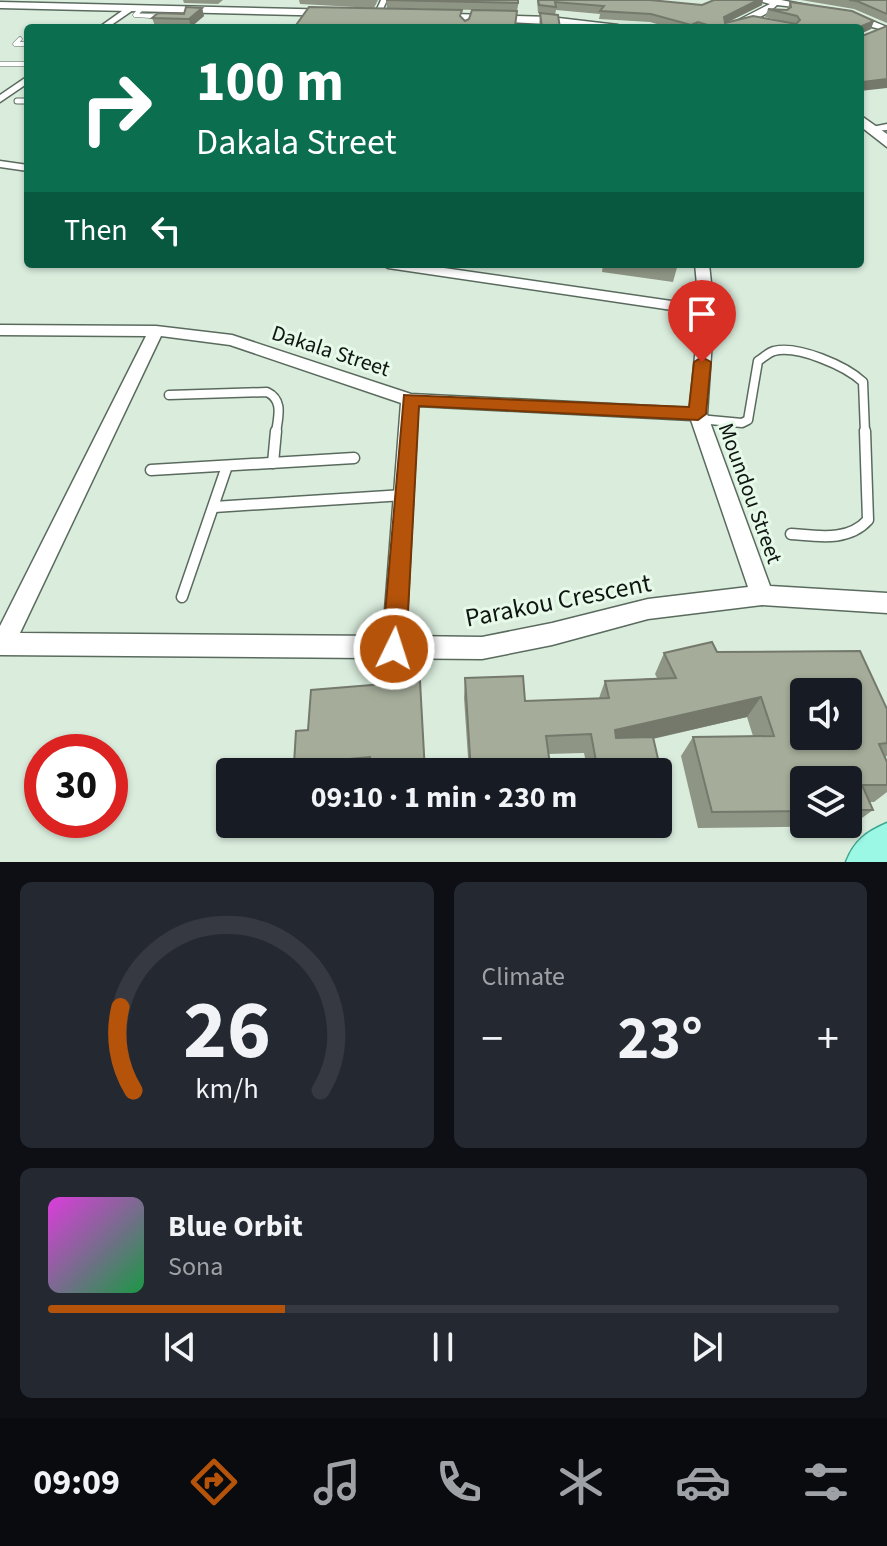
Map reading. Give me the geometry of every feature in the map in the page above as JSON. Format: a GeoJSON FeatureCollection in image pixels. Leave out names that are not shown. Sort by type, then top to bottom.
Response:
{"type":"FeatureCollection","features":[{"type":"Feature","properties":{"kind":"main road"},"geometry":{"type":"LineString","coordinates":[[870,862],[887,847]]}},
{"type":"Feature","properties":{"kind":"street"},"geometry":{"type":"LineString","coordinates":[[376,15],[384,0]]}},
{"type":"Feature","properties":{"kind":"street"},"geometry":{"type":"LineString","coordinates":[[759,0],[774,6],[825,9]]}},
{"type":"Feature","properties":{"kind":"street"},"geometry":{"type":"LineString","coordinates":[[13,6],[392,15]]}},
{"type":"Feature","properties":{"kind":"street"},"geometry":{"type":"LineString","coordinates":[[736,24],[774,6]]}},
{"type":"Feature","properties":{"kind":"street"},"geometry":{"type":"LineString","coordinates":[[109,24],[136,8],[348,13]]}},
{"type":"Feature","properties":{"kind":"street"},"geometry":{"type":"LineString","coordinates":[[846,12],[886,28]]}},
{"type":"Feature","properties":{"kind":"street"},"geometry":{"type":"LineString","coordinates":[[362,13],[376,15]]}},
{"type":"Feature","properties":{"kind":"street"},"geometry":{"type":"LineString","coordinates":[[407,14],[527,18],[582,24]]}},
{"type":"Feature","properties":{"kind":"street"},"geometry":{"type":"LineString","coordinates":[[422,17],[491,24]]}},
{"type":"Feature","properties":{"kind":"street"},"geometry":{"type":"LineString","coordinates":[[873,34],[886,28]]}},
{"type":"Feature","properties":{"kind":"street"},"geometry":{"type":"LineString","coordinates":[[0,99],[24,83]]}},
{"type":"Feature","properties":{"kind":"street"},"geometry":{"type":"LineString","coordinates":[[877,125],[887,142]]}},
{"type":"Feature","properties":{"kind":"street"},"geometry":{"type":"LineString","coordinates":[[0,164],[24,167]]}},
{"type":"Feature","properties":{"kind":"street","name":"Moundou Street"},"geometry":{"type":"LineString","coordinates":[[702,268],[707,311],[698,416],[762,595]]}},
{"type":"Feature","properties":{"kind":"street"},"geometry":{"type":"LineString","coordinates":[[458,269],[707,311]]}},
{"type":"Feature","properties":{"kind":"street","name":"Dakala Street"},"geometry":{"type":"LineString","coordinates":[[0,330],[156,331],[232,340],[410,400],[698,416]]}},
{"type":"Feature","properties":{"kind":"street"},"geometry":{"type":"LineString","coordinates":[[1,644],[156,331]]}},
{"type":"Feature","properties":{"kind":"street"},"geometry":{"type":"LineString","coordinates":[[394,649],[410,400]]}},
{"type":"Feature","properties":{"kind":"street","name":"Parakou Crescent"},"geometry":{"type":"LineString","coordinates":[[1,644],[482,648],[648,609],[762,595],[887,603]]}},
{"type":"Feature","properties":{"kind":"lane"},"geometry":{"type":"LineString","coordinates":[[136,8],[135,15],[173,18]]}},
{"type":"Feature","properties":{"kind":"lane"},"geometry":{"type":"LineString","coordinates":[[748,19],[763,22]]}},
{"type":"Feature","properties":{"kind":"lane"},"geometry":{"type":"LineString","coordinates":[[20,39],[15,44],[24,44]]}},
{"type":"Feature","properties":{"kind":"lane"},"geometry":{"type":"LineString","coordinates":[[0,64],[24,64]]}},
{"type":"Feature","properties":{"kind":"lane"},"geometry":{"type":"LineString","coordinates":[[17,101],[24,101]]}},
{"type":"Feature","properties":{"kind":"lane"},"geometry":{"type":"LineString","coordinates":[[698,416],[742,423],[748,420],[758,361],[774,351],[837,365],[850,370],[863,382],[868,520],[858,531],[847,535],[791,534]]}},
{"type":"Feature","properties":{"kind":"lane"},"geometry":{"type":"LineString","coordinates":[[169,395],[267,392],[275,396],[279,405],[273,463]]}},
{"type":"Feature","properties":{"kind":"lane"},"geometry":{"type":"LineString","coordinates":[[151,470],[354,458]]}},
{"type":"Feature","properties":{"kind":"lane"},"geometry":{"type":"LineString","coordinates":[[182,597],[227,466]]}},
{"type":"Feature","properties":{"kind":"lane"},"geometry":{"type":"LineString","coordinates":[[214,507],[404,495]]}},
{"type":"Feature","properties":{"kind":"building"},"geometry":{"type":"Polygon","coordinates":[[[386,0],[518,0],[518,3],[386,0]]]}},
{"type":"Feature","properties":{"kind":"building"},"geometry":{"type":"Polygon","coordinates":[[[538,0],[650,0],[702,5],[714,0],[758,0],[724,17],[725,23],[753,16],[796,24],[687,24],[651,14],[600,11],[604,6],[555,2],[556,7],[539,5],[538,0]]]}},
{"type":"Feature","properties":{"kind":"building"},"geometry":{"type":"Polygon","coordinates":[[[849,0],[887,0],[887,14],[857,1],[849,0]]]}},
{"type":"Feature","properties":{"kind":"building"},"geometry":{"type":"Polygon","coordinates":[[[790,2],[852,11],[874,21],[864,25],[796,24],[800,20],[797,16],[768,9],[787,10],[791,7],[790,2]]]}},
{"type":"Feature","properties":{"kind":"building"},"geometry":{"type":"Polygon","coordinates":[[[186,7],[202,8],[189,19],[152,18],[158,13],[184,14],[186,7]]]}},
{"type":"Feature","properties":{"kind":"building"},"geometry":{"type":"Polygon","coordinates":[[[309,7],[462,10],[460,16],[465,21],[472,10],[517,11],[515,24],[297,24],[309,7]]]}},
{"type":"Feature","properties":{"kind":"building"},"geometry":{"type":"Polygon","coordinates":[[[540,13],[558,15],[559,24],[541,24],[540,13]]]}},
{"type":"Feature","properties":{"kind":"building"},"geometry":{"type":"Polygon","coordinates":[[[887,26],[887,79],[864,82],[864,35],[887,26]]]}},
{"type":"Feature","properties":{"kind":"building"},"geometry":{"type":"Polygon","coordinates":[[[712,642],[717,652],[860,651],[887,709],[887,743],[879,744],[887,762],[887,785],[862,785],[862,766],[790,766],[790,811],[712,812],[693,737],[774,736],[761,697],[615,730],[616,738],[653,737],[658,758],[595,758],[591,734],[546,736],[549,758],[470,758],[465,678],[523,676],[525,701],[609,698],[605,681],[676,678],[664,653],[712,642]]]}},
{"type":"Feature","properties":{"kind":"building"},"geometry":{"type":"Polygon","coordinates":[[[420,681],[424,758],[294,758],[296,731],[308,730],[311,690],[420,681]]]}},
{"type":"Feature","properties":{"kind":"building"},"geometry":{"type":"Polygon","coordinates":[[[862,785],[873,810],[862,810],[862,785]]]}},
{"type":"Feature","properties":{"kind":"route"},"geometry":{"type":"LineString","coordinates":[[394,649],[410,400],[698,414],[702,362]]}}]}
